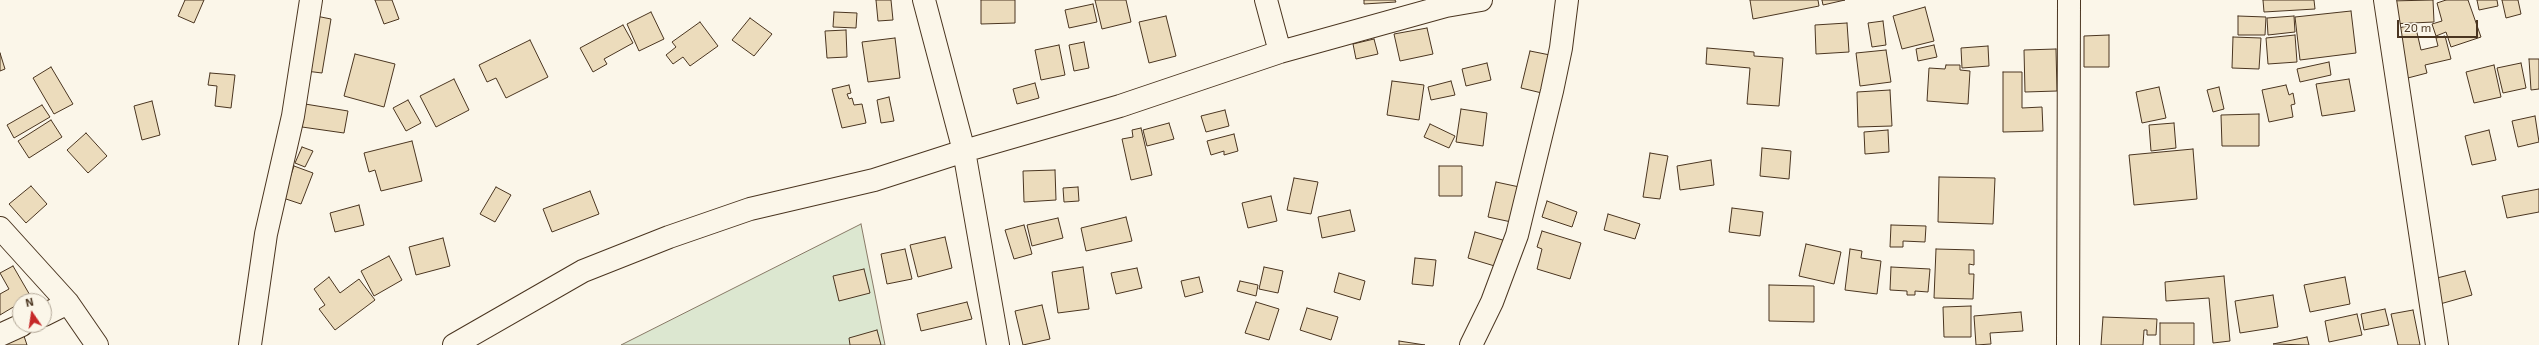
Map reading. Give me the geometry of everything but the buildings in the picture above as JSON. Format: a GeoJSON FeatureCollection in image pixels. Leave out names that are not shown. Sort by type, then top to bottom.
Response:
{"type":"FeatureCollection","features":[{"type":"Feature","properties":{"kind":"street"},"geometry":{"type":"LineString","coordinates":[[250,345],[265,242],[293,116],[311,0]]}},
{"type":"Feature","properties":{"kind":"street"},"geometry":{"type":"LineString","coordinates":[[924,0],[964,151],[998,345]]}},
{"type":"Feature","properties":{"kind":"street"},"geometry":{"type":"LineString","coordinates":[[1266,0],[1280,52]]}},
{"type":"Feature","properties":{"kind":"street"},"geometry":{"type":"LineString","coordinates":[[454,345],[584,271],[669,237],[750,209],[874,180],[964,151],[1120,106],[1280,52],[1446,6],[1481,0]]}},
{"type":"Feature","properties":{"kind":"street"},"geometry":{"type":"LineString","coordinates":[[1471,345],[1492,302],[1517,235],[1552,91],[1567,0]]}},
{"type":"Feature","properties":{"kind":"street"},"geometry":{"type":"LineString","coordinates":[[2068,345],[2069,0]]}},
{"type":"Feature","properties":{"kind":"street"},"geometry":{"type":"LineString","coordinates":[[2385,0],[2437,345]]}},
{"type":"Feature","properties":{"kind":"street"},"geometry":{"type":"LineString","coordinates":[[0,228],[68,303],[97,345]]}},
{"type":"Feature","properties":{"kind":"street"},"geometry":{"type":"LineString","coordinates":[[52,311],[68,303]]}},
{"type":"Feature","properties":{"kind":"street"},"geometry":{"type":"LineString","coordinates":[[0,335],[12,330]]}},
{"type":"Feature","properties":{"kind":"green space"},"geometry":{"type":"Polygon","coordinates":[[[861,224],[885,345],[621,345],[861,224]]]}}]}
